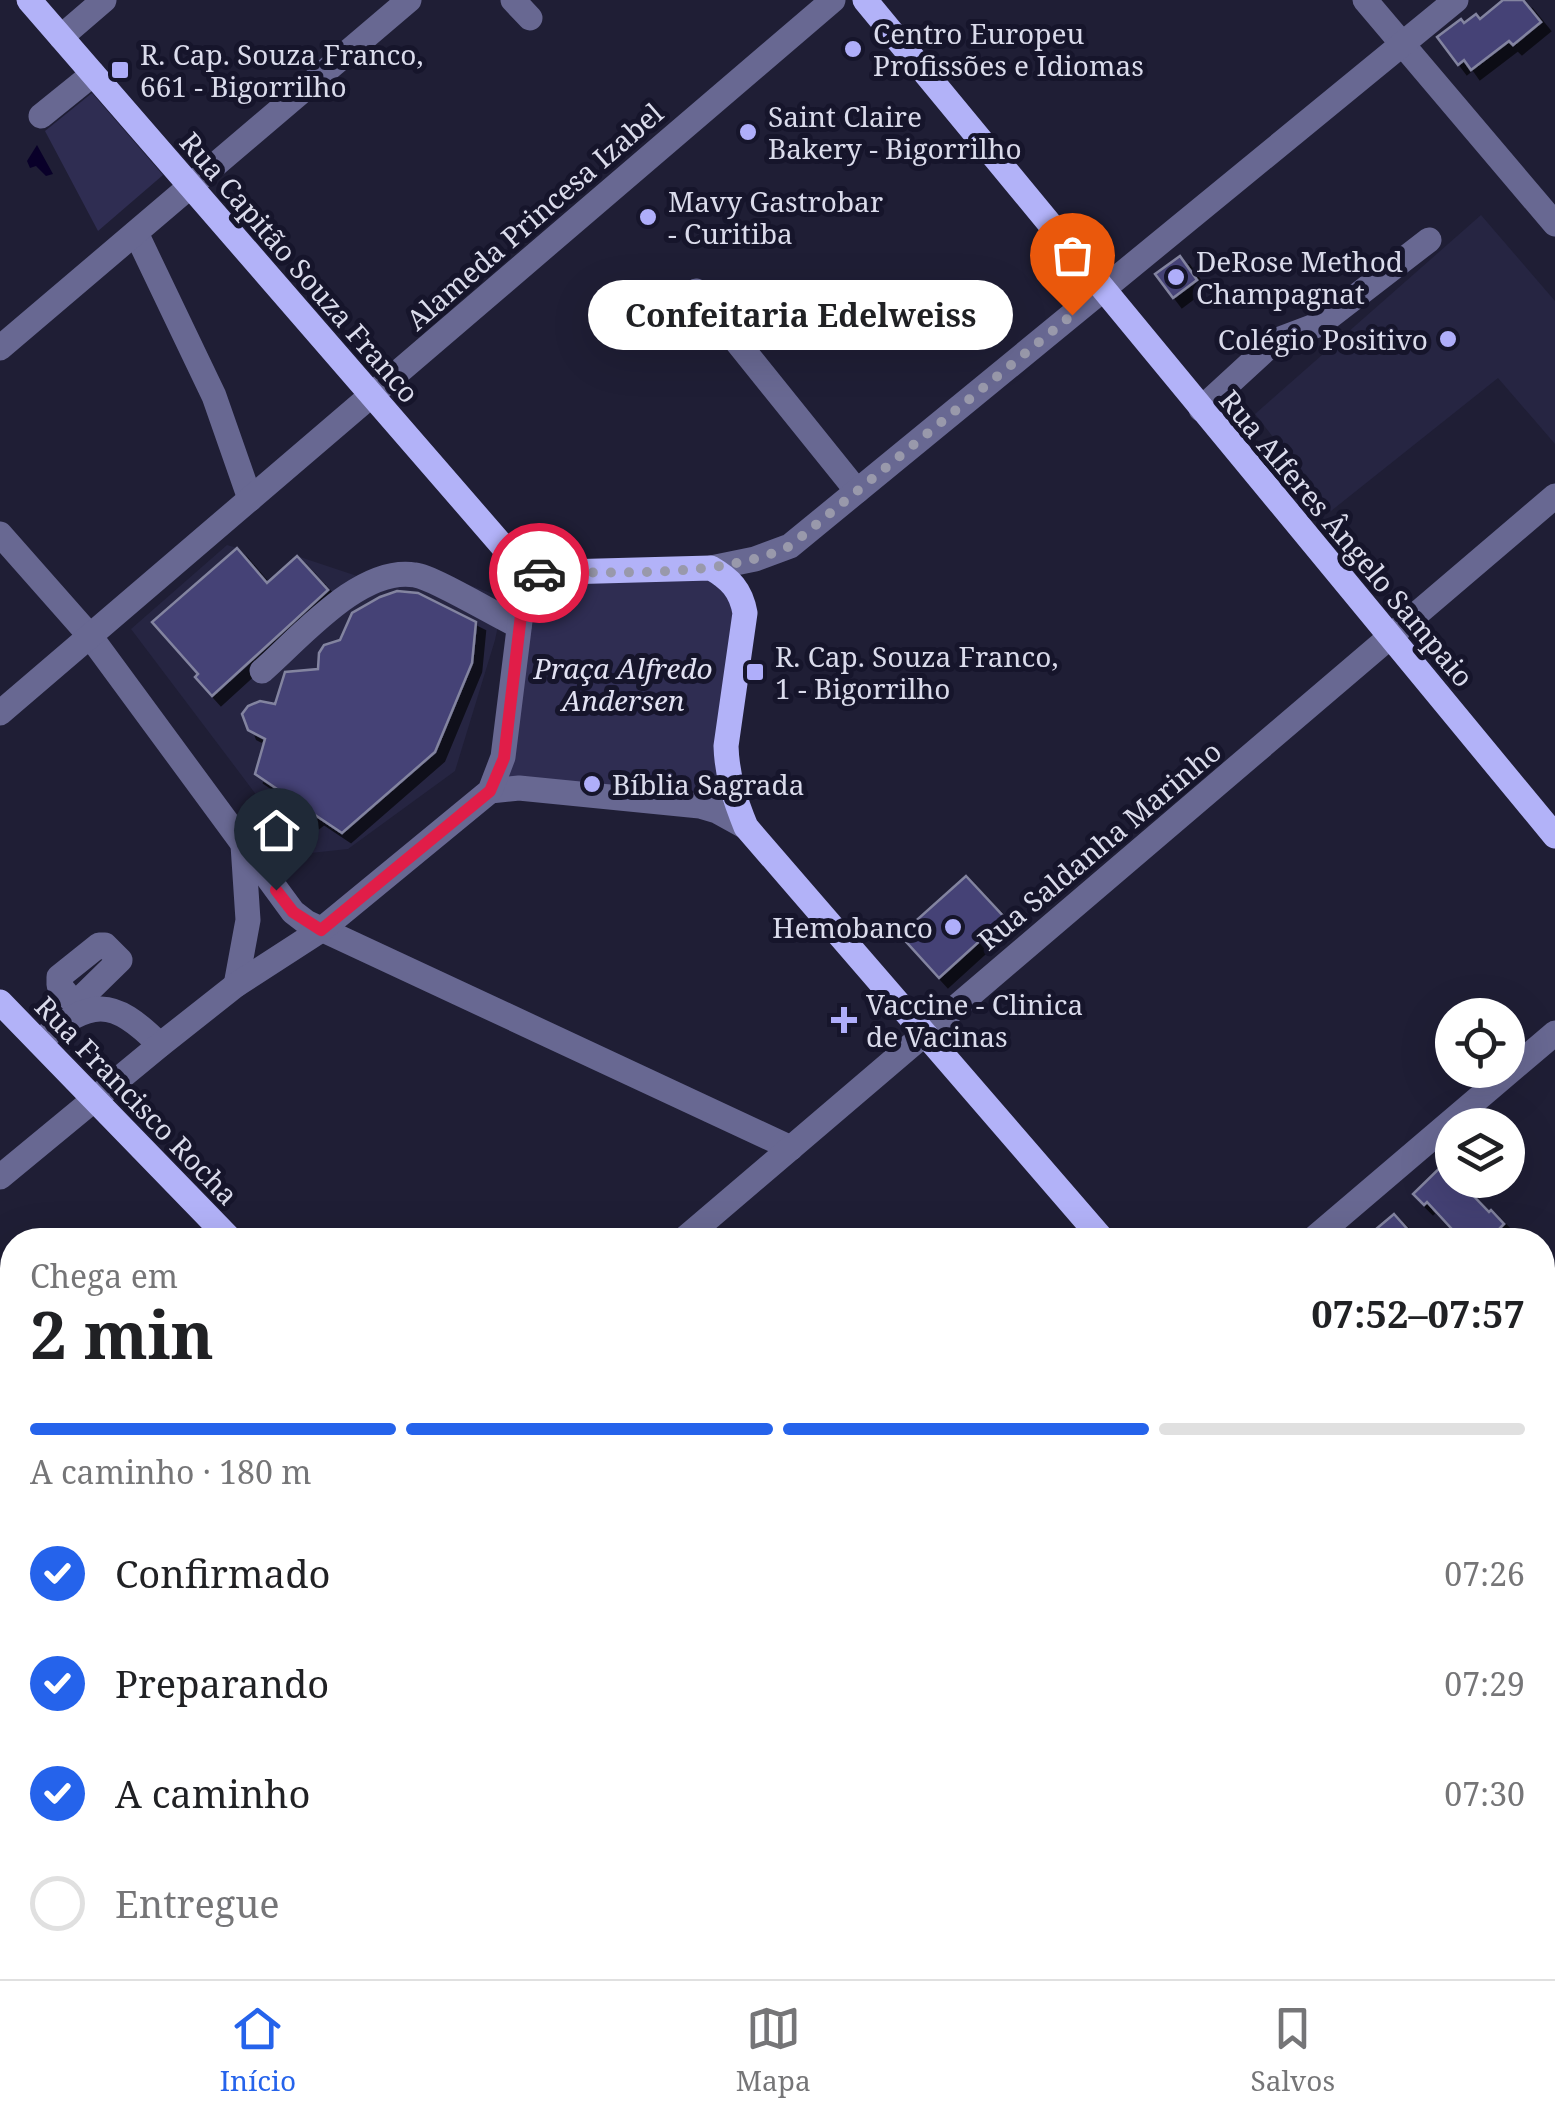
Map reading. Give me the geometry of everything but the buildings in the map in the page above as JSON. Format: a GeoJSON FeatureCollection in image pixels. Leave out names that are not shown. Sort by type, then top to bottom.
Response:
{"type":"FeatureCollection","features":[{"type":"Feature","properties":{"kind":"main road","name":"Rua Capitão Souza Franco"},"geometry":{"type":"LineString","coordinates":[[30,0],[526,573]]}},
{"type":"Feature","properties":{"kind":"main road","name":"Rua Alferes Ângelo Sampaio"},"geometry":{"type":"LineString","coordinates":[[865,0],[1555,836]]}},
{"type":"Feature","properties":{"kind":"main road"},"geometry":{"type":"LineString","coordinates":[[526,573],[710,568],[728,578],[737,589],[745,613],[726,746],[729,781],[746,828],[1093,1228]]}},
{"type":"Feature","properties":{"kind":"main road","name":"Rua Francisco Rocha"},"geometry":{"type":"LineString","coordinates":[[0,1002],[219,1228]]}},
{"type":"Feature","properties":{"kind":"street"},"geometry":{"type":"LineString","coordinates":[[61,36],[104,0]]}},
{"type":"Feature","properties":{"kind":"street"},"geometry":{"type":"LineString","coordinates":[[0,348],[409,0]]}},
{"type":"Feature","properties":{"kind":"street","name":"Alameda Princesa Izabel"},"geometry":{"type":"LineString","coordinates":[[0,713],[833,0]]}},
{"type":"Feature","properties":{"kind":"street"},"geometry":{"type":"LineString","coordinates":[[1365,0],[1555,224]]}},
{"type":"Feature","properties":{"kind":"street"},"geometry":{"type":"LineString","coordinates":[[710,568],[755,559],[790,546],[1456,0]]}},
{"type":"Feature","properties":{"kind":"street"},"geometry":{"type":"LineString","coordinates":[[41,116],[93,74]]}},
{"type":"Feature","properties":{"kind":"street"},"geometry":{"type":"LineString","coordinates":[[136,232],[214,396],[250,499]]}},
{"type":"Feature","properties":{"kind":"street"},"geometry":{"type":"LineString","coordinates":[[1202,409],[1276,341],[1320,324],[1429,240]]}},
{"type":"Feature","properties":{"kind":"street"},"geometry":{"type":"LineString","coordinates":[[696,291],[857,491]]}},
{"type":"Feature","properties":{"kind":"street","name":"Rua Saldanha Marinho"},"geometry":{"type":"LineString","coordinates":[[696,1228],[1555,496]]}},
{"type":"Feature","properties":{"kind":"street"},"geometry":{"type":"LineString","coordinates":[[0,534],[90,636],[293,912],[321,930],[791,1148]]}},
{"type":"Feature","properties":{"kind":"street"},"geometry":{"type":"LineString","coordinates":[[0,1178],[160,1045],[236,985],[321,930],[490,791],[504,758],[526,573]]}},
{"type":"Feature","properties":{"kind":"street"},"geometry":{"type":"LineString","coordinates":[[262,671],[355,590],[385,576],[417,574],[519,626]]}},
{"type":"Feature","properties":{"kind":"street"},"geometry":{"type":"LineString","coordinates":[[490,791],[519,788],[700,806],[717,810],[746,828]]}},
{"type":"Feature","properties":{"kind":"street"},"geometry":{"type":"LineString","coordinates":[[236,985],[248,920],[243,845]]}},
{"type":"Feature","properties":{"kind":"street"},"geometry":{"type":"LineString","coordinates":[[78,1008],[59,985],[59,977],[98,945],[105,944],[120,960],[102,977],[112,1008]]}},
{"type":"Feature","properties":{"kind":"street"},"geometry":{"type":"LineString","coordinates":[[40,1042],[78,1008],[112,1008],[138,1023],[160,1045]]}},
{"type":"Feature","properties":{"kind":"street"},"geometry":{"type":"LineString","coordinates":[[1326,1228],[1555,1034]]}},
{"type":"Feature","properties":{"kind":"shaded area"},"geometry":{"type":"Polygon","coordinates":[[[37,145],[53,174],[46,176],[36,166],[30,168],[27,161],[37,145]]]}},
{"type":"Feature","properties":{"kind":"shaded area","name":"Colégio Positivo"},"geometry":{"type":"Polygon","coordinates":[[[1481,215],[1555,301],[1555,444],[1498,378],[1331,511],[1255,414],[1481,215]]]}},
{"type":"Feature","properties":{"kind":"shaded area"},"geometry":{"type":"Polygon","coordinates":[[[227,545],[237,548],[266,582],[297,556],[360,577],[437,573],[504,598],[455,771],[348,849],[301,854],[131,629],[227,545]]]}},
{"type":"Feature","properties":{"kind":"green space"},"geometry":{"type":"Polygon","coordinates":[[[92,93],[163,175],[98,231],[45,131],[92,93]]]}},
{"type":"Feature","properties":{"kind":"green space","name":"Praça Alfredo Andersen"},"geometry":{"type":"Polygon","coordinates":[[[711,568],[737,589],[732,818],[519,788],[500,773],[526,573],[711,568]]]}},
{"type":"Feature","properties":{"kind":"way so far"},"geometry":{"type":"LineString","coordinates":[[539,573],[710,568],[755,559],[790,546],[1072,315]]}},
{"type":"Feature","properties":{"kind":"place","name":"Centro Europeu Profissões e Idiomas"},"geometry":{"type":"Point","coordinates":[853,49]}},
{"type":"Feature","properties":{"kind":"place","name":"R. Cap. Souza Franco, 661 - Bigorrilho"},"geometry":{"type":"Point","coordinates":[120,70]}},
{"type":"Feature","properties":{"kind":"place","name":"Saint Claire Bakery - Bigorrilho"},"geometry":{"type":"Point","coordinates":[748,132]}},
{"type":"Feature","properties":{"kind":"place","name":"Mavy Gastrobar - Curitiba"},"geometry":{"type":"Point","coordinates":[648,217]}},
{"type":"Feature","properties":{"kind":"place","name":"DeRose Method Champagnat"},"geometry":{"type":"Point","coordinates":[1176,277]}},
{"type":"Feature","properties":{"kind":"place","name":"Confeitaria Edelweiss"},"geometry":{"type":"Point","coordinates":[1072,315]}},
{"type":"Feature","properties":{"kind":"place","name":"Colégio Positivo"},"geometry":{"type":"Point","coordinates":[1448,339]}},
{"type":"Feature","properties":{"kind":"place","name":"R. Cap. Souza Franco, 1 - Bigorrilho"},"geometry":{"type":"Point","coordinates":[755,672]}},
{"type":"Feature","properties":{"kind":"place","name":"Bíblia Sagrada"},"geometry":{"type":"Point","coordinates":[592,784]}},
{"type":"Feature","properties":{"kind":"place","name":"Hemobanco"},"geometry":{"type":"Point","coordinates":[953,927]}},
{"type":"Feature","properties":{"kind":"place","name":"Vaccine - Clinica de Vacinas"},"geometry":{"type":"Point","coordinates":[844,1020]}},
{"type":"Feature","properties":{"kind":"route"},"geometry":{"type":"LineString","coordinates":[[276,890],[293,912],[321,930],[490,791],[504,758],[526,573],[539,573]]}}]}
